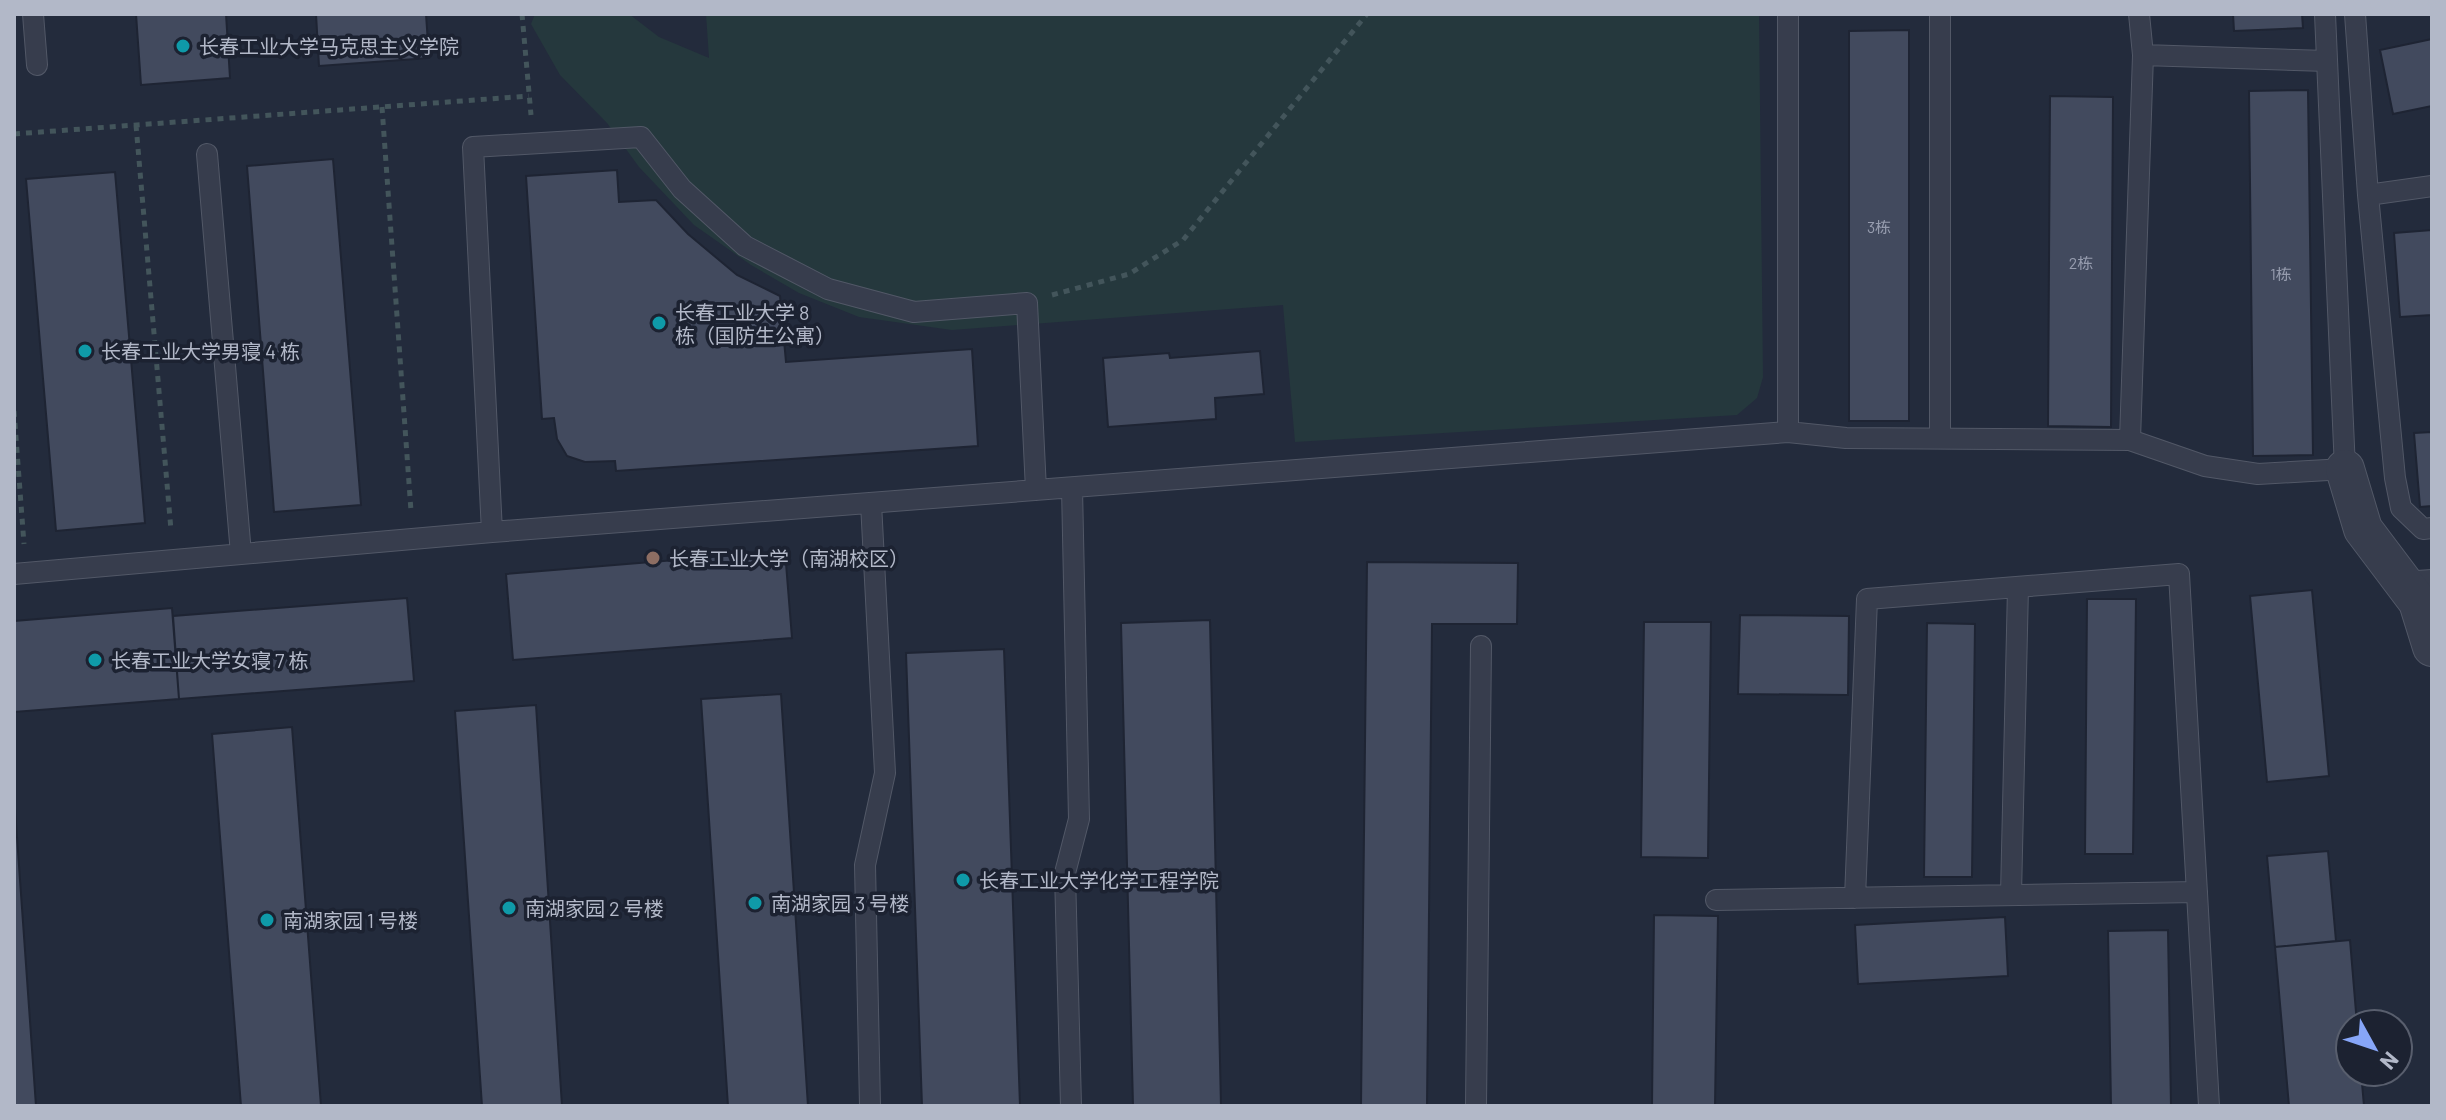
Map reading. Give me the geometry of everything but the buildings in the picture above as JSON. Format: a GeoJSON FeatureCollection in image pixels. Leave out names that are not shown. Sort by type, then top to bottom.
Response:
{"type":"FeatureCollection","features":[{"type":"Feature","properties":{"kind":"street"},"geometry":{"type":"LineString","coordinates":[[2345,469],[2363,529],[2417,581],[2418,602],[2432,647]]}},
{"type":"Feature","properties":{"kind":"lane"},"geometry":{"type":"LineString","coordinates":[[33,14],[37,65]]}},
{"type":"Feature","properties":{"kind":"lane"},"geometry":{"type":"LineString","coordinates":[[1788,14],[1788,432]]}},
{"type":"Feature","properties":{"kind":"lane"},"geometry":{"type":"LineString","coordinates":[[1940,14],[1940,438]]}},
{"type":"Feature","properties":{"kind":"lane"},"geometry":{"type":"LineString","coordinates":[[2130,440],[2143,55],[2139,14]]}},
{"type":"Feature","properties":{"kind":"lane"},"geometry":{"type":"LineString","coordinates":[[20,574],[492,532],[1788,432],[1846,438],[2130,440],[2205,466],[2258,474],[2345,469],[2325,14]]}},
{"type":"Feature","properties":{"kind":"lane"},"geometry":{"type":"LineString","coordinates":[[2355,14],[2368,195],[2395,478],[2401,508],[2423,529],[2432,528]]}},
{"type":"Feature","properties":{"kind":"lane"},"geometry":{"type":"LineString","coordinates":[[2143,55],[2327,61]]}},
{"type":"Feature","properties":{"kind":"lane"},"geometry":{"type":"LineString","coordinates":[[492,532],[473,147],[641,137],[682,189],[745,246],[828,289],[914,312],[1027,303],[1036,490]]}},
{"type":"Feature","properties":{"kind":"lane"},"geometry":{"type":"LineString","coordinates":[[207,154],[241,554]]}},
{"type":"Feature","properties":{"kind":"lane"},"geometry":{"type":"LineString","coordinates":[[2368,195],[2432,186]]}},
{"type":"Feature","properties":{"kind":"lane"},"geometry":{"type":"LineString","coordinates":[[1071,1106],[1065,873],[1079,819],[1072,488]]}},
{"type":"Feature","properties":{"kind":"lane"},"geometry":{"type":"LineString","coordinates":[[870,1106],[865,865],[885,773],[871,503]]}},
{"type":"Feature","properties":{"kind":"lane"},"geometry":{"type":"LineString","coordinates":[[1855,898],[1867,599],[2179,574],[2209,1106]]}},
{"type":"Feature","properties":{"kind":"lane"},"geometry":{"type":"LineString","coordinates":[[2011,895],[2018,587]]}},
{"type":"Feature","properties":{"kind":"lane"},"geometry":{"type":"LineString","coordinates":[[1476,1106],[1481,646]]}},
{"type":"Feature","properties":{"kind":"lane"},"geometry":{"type":"LineString","coordinates":[[1716,900],[2197,892]]}},
{"type":"Feature","properties":{"kind":"path"},"geometry":{"type":"LineString","coordinates":[[522,14],[534,144]]}},
{"type":"Feature","properties":{"kind":"path"},"geometry":{"type":"LineString","coordinates":[[1027,303],[1129,274],[1183,240],[1367,14]]}},
{"type":"Feature","properties":{"kind":"path"},"geometry":{"type":"LineString","coordinates":[[14,134],[529,96]]}},
{"type":"Feature","properties":{"kind":"path"},"geometry":{"type":"LineString","coordinates":[[382,107],[413,540]]}},
{"type":"Feature","properties":{"kind":"path"},"geometry":{"type":"LineString","coordinates":[[136,125],[173,560]]}},
{"type":"Feature","properties":{"kind":"path"},"geometry":{"type":"LineString","coordinates":[[14,411],[20,574]]}},
{"type":"Feature","properties":{"kind":"green space"},"geometry":{"type":"Polygon","coordinates":[[[535,14],[629,14],[659,37],[709,58],[706,14],[1759,14],[1763,377],[1757,398],[1737,415],[1295,442],[1283,305],[952,330],[859,317],[799,293],[751,265],[694,225],[639,167],[607,123],[560,75],[531,24],[535,14]]]}},
{"type":"Feature","properties":{"kind":"place","name":"长春工业大学马克思主义学院"},"geometry":{"type":"Point","coordinates":[183,46]}},
{"type":"Feature","properties":{"kind":"place","name":"长春工业大学 8 栋（国防生公寓）"},"geometry":{"type":"Point","coordinates":[659,323]}},
{"type":"Feature","properties":{"kind":"place","name":"长春工业大学男寝 4 栋"},"geometry":{"type":"Point","coordinates":[85,351]}},
{"type":"Feature","properties":{"kind":"place","name":"长春工业大学（南湖校区）"},"geometry":{"type":"Point","coordinates":[653,558]}},
{"type":"Feature","properties":{"kind":"place","name":"长春工业大学女寝 7 栋"},"geometry":{"type":"Point","coordinates":[95,660]}},
{"type":"Feature","properties":{"kind":"place","name":"长春工业大学化学工程学院"},"geometry":{"type":"Point","coordinates":[963,880]}},
{"type":"Feature","properties":{"kind":"place","name":"南湖家园 3 号楼"},"geometry":{"type":"Point","coordinates":[755,903]}},
{"type":"Feature","properties":{"kind":"place","name":"南湖家园 2 号楼"},"geometry":{"type":"Point","coordinates":[509,908]}},
{"type":"Feature","properties":{"kind":"place","name":"南湖家园 1 号楼"},"geometry":{"type":"Point","coordinates":[267,920]}}]}
